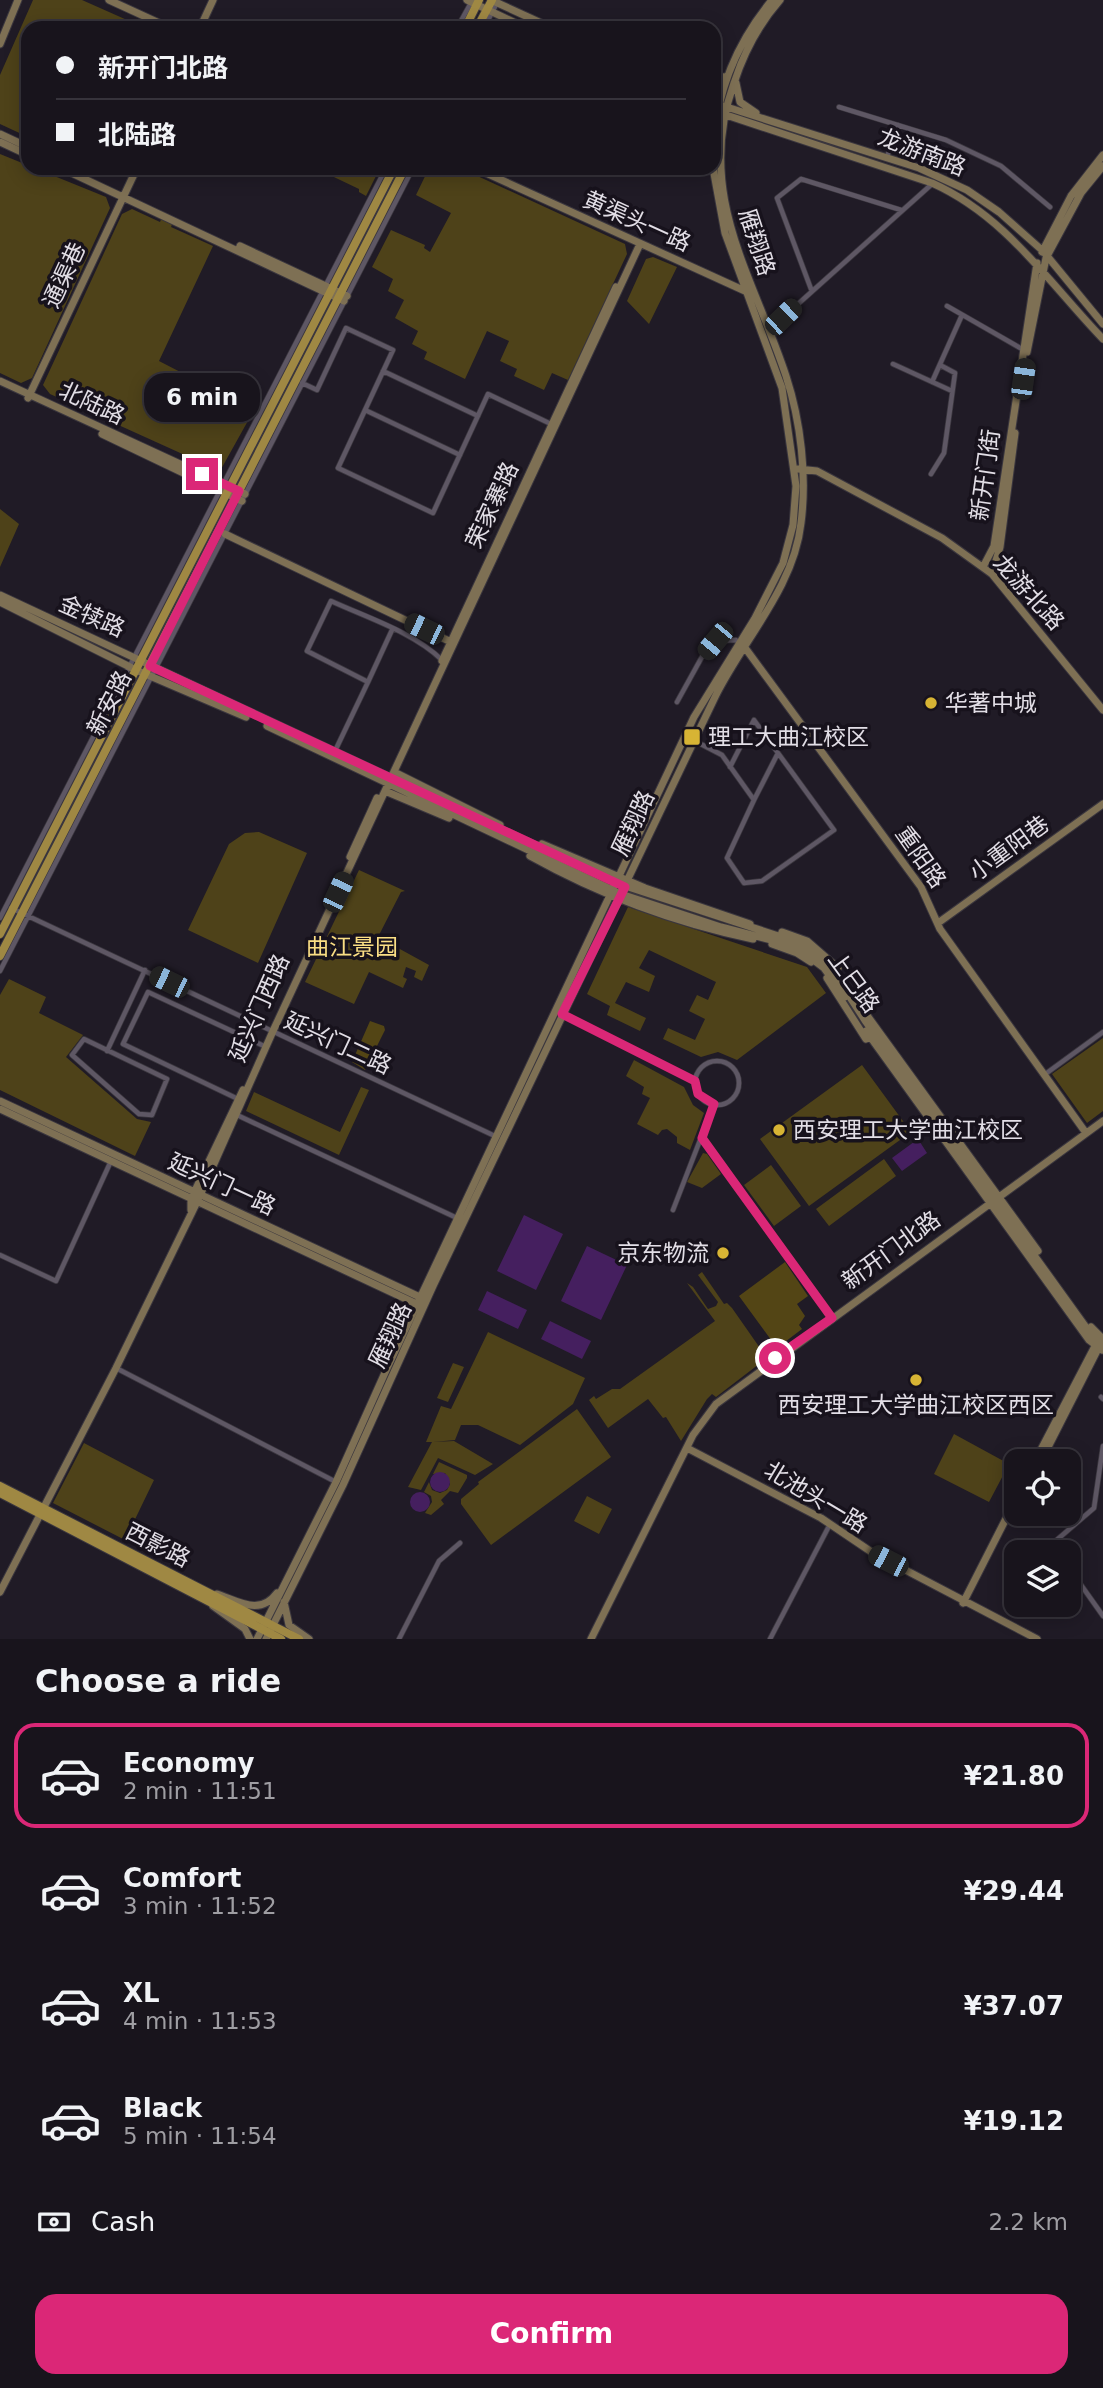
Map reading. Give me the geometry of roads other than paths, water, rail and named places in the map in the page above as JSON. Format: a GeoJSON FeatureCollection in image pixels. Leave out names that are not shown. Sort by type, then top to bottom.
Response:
{"type":"FeatureCollection","features":[{"type":"Feature","properties":{"kind":"main road"},"geometry":{"type":"LineString","coordinates":[[467,21],[473,1]]}},
{"type":"Feature","properties":{"kind":"main road"},"geometry":{"type":"LineString","coordinates":[[482,21],[494,1]]}},
{"type":"Feature","properties":{"kind":"main road","name":"新安路"},"geometry":{"type":"LineString","coordinates":[[0,934],[10,908],[327,289],[390,175]]}},
{"type":"Feature","properties":{"kind":"main road","name":"新安路"},"geometry":{"type":"LineString","coordinates":[[0,956],[25,915],[343,297],[402,175]]}},
{"type":"Feature","properties":{"kind":"main road","name":"西影路"},"geometry":{"type":"LineString","coordinates":[[0,1486],[42,1511],[203,1593],[281,1639]]}},
{"type":"Feature","properties":{"kind":"main road","name":"西影路"},"geometry":{"type":"LineString","coordinates":[[0,1493],[42,1511]]}},
{"type":"Feature","properties":{"kind":"main road","name":"西影路"},"geometry":{"type":"LineString","coordinates":[[267,1630],[299,1639]]}},
{"type":"Feature","properties":{"kind":"street"},"geometry":{"type":"LineString","coordinates":[[0,32],[16,0]]}},
{"type":"Feature","properties":{"kind":"street"},"geometry":{"type":"LineString","coordinates":[[0,44],[16,0]]}},
{"type":"Feature","properties":{"kind":"street"},"geometry":{"type":"LineString","coordinates":[[109,0],[155,21]]}},
{"type":"Feature","properties":{"kind":"street"},"geometry":{"type":"LineString","coordinates":[[203,21],[213,0]]}},
{"type":"Feature","properties":{"kind":"street","name":"雁翔路"},"geometry":{"type":"LineString","coordinates":[[721,102],[730,68],[745,36],[772,0]]}},
{"type":"Feature","properties":{"kind":"street","name":"雁翔路"},"geometry":{"type":"LineString","coordinates":[[721,105],[758,30],[780,0]]}},
{"type":"Feature","properties":{"kind":"street"},"geometry":{"type":"LineString","coordinates":[[461,21],[473,1],[511,21]]}},
{"type":"Feature","properties":{"kind":"street"},"geometry":{"type":"LineString","coordinates":[[494,1],[537,21]]}},
{"type":"Feature","properties":{"kind":"street"},"geometry":{"type":"LineString","coordinates":[[487,21],[490,11]]}},
{"type":"Feature","properties":{"kind":"street"},"geometry":{"type":"LineString","coordinates":[[721,79],[730,68]]}},
{"type":"Feature","properties":{"kind":"street"},"geometry":{"type":"LineString","coordinates":[[736,76],[740,102],[766,118]]}},
{"type":"Feature","properties":{"kind":"street"},"geometry":{"type":"LineString","coordinates":[[839,107],[946,140],[1000,166],[1050,207]]}},
{"type":"Feature","properties":{"kind":"street","name":"龙游南路"},"geometry":{"type":"LineString","coordinates":[[721,109],[766,118],[887,157],[937,174],[967,190],[999,212],[1045,254],[1103,324]]}},
{"type":"Feature","properties":{"kind":"street","name":"龙游南路"},"geometry":{"type":"LineString","coordinates":[[721,110],[932,183],[972,204],[1037,263],[1042,274],[1103,339]]}},
{"type":"Feature","properties":{"kind":"street"},"geometry":{"type":"LineString","coordinates":[[887,157],[898,125]]}},
{"type":"Feature","properties":{"kind":"street"},"geometry":{"type":"LineString","coordinates":[[0,134],[21,144]]}},
{"type":"Feature","properties":{"kind":"street"},"geometry":{"type":"LineString","coordinates":[[0,142],[21,152]]}},
{"type":"Feature","properties":{"kind":"street","name":"新开门街"},"geometry":{"type":"LineString","coordinates":[[992,574],[1000,547],[1025,362],[1045,254],[1071,196],[1103,155]]}},
{"type":"Feature","properties":{"kind":"street","name":"新开门街"},"geometry":{"type":"LineString","coordinates":[[983,567],[994,546],[1037,263],[1082,193],[1103,166]]}},
{"type":"Feature","properties":{"kind":"street","name":"雁翔路"},"geometry":{"type":"LineString","coordinates":[[257,1639],[267,1630],[286,1597],[560,1012],[623,890],[786,556],[794,516],[798,469],[790,391],[742,267],[726,212],[721,170]]}},
{"type":"Feature","properties":{"kind":"street"},"geometry":{"type":"LineString","coordinates":[[77,175],[343,297]]}},
{"type":"Feature","properties":{"kind":"street"},"geometry":{"type":"LineString","coordinates":[[84,175],[123,195]]}},
{"type":"Feature","properties":{"kind":"street","name":"通渠巷"},"geometry":{"type":"LineString","coordinates":[[29,397],[133,175]]}},
{"type":"Feature","properties":{"kind":"street"},"geometry":{"type":"LineString","coordinates":[[327,289],[383,175]]}},
{"type":"Feature","properties":{"kind":"street"},"geometry":{"type":"LineString","coordinates":[[151,670],[225,534],[240,496],[302,383],[343,297],[409,175]]}},
{"type":"Feature","properties":{"kind":"street","name":"黄渠头一路"},"geometry":{"type":"LineString","coordinates":[[490,175],[745,291]]}},
{"type":"Feature","properties":{"kind":"street","name":"雁翔路"},"geometry":{"type":"LineString","coordinates":[[714,175],[721,221],[782,388],[798,469]]}},
{"type":"Feature","properties":{"kind":"street"},"geometry":{"type":"LineString","coordinates":[[811,289],[777,198],[801,179],[901,210]]}},
{"type":"Feature","properties":{"kind":"street"},"geometry":{"type":"LineString","coordinates":[[768,331],[811,289],[932,183]]}},
{"type":"Feature","properties":{"kind":"street","name":"荣家寨路"},"geometry":{"type":"LineString","coordinates":[[389,781],[449,641],[639,243]]}},
{"type":"Feature","properties":{"kind":"street","name":"荣家寨路"},"geometry":{"type":"LineString","coordinates":[[389,781],[639,243]]}},
{"type":"Feature","properties":{"kind":"street"},"geometry":{"type":"LineString","coordinates":[[947,306],[1023,349]]}},
{"type":"Feature","properties":{"kind":"street"},"geometry":{"type":"LineString","coordinates":[[932,382],[962,314]]}},
{"type":"Feature","properties":{"kind":"street"},"geometry":{"type":"LineString","coordinates":[[302,383],[317,390],[346,328],[393,350],[338,468],[433,513],[488,394],[551,424]]}},
{"type":"Feature","properties":{"kind":"street"},"geometry":{"type":"LineString","coordinates":[[893,364],[952,391]]}},
{"type":"Feature","properties":{"kind":"street"},"geometry":{"type":"LineString","coordinates":[[932,474],[944,453],[955,373],[940,365]]}},
{"type":"Feature","properties":{"kind":"street"},"geometry":{"type":"LineString","coordinates":[[383,371],[478,416]]}},
{"type":"Feature","properties":{"kind":"street","name":"北陆路"},"geometry":{"type":"LineString","coordinates":[[0,384],[240,496]]}},
{"type":"Feature","properties":{"kind":"street"},"geometry":{"type":"LineString","coordinates":[[365,410],[460,455]]}},
{"type":"Feature","properties":{"kind":"street","name":"龙游北路"},"geometry":{"type":"LineString","coordinates":[[798,469],[817,471],[942,538],[992,574],[1103,710]]}},
{"type":"Feature","properties":{"kind":"street"},"geometry":{"type":"LineString","coordinates":[[225,534],[449,641]]}},
{"type":"Feature","properties":{"kind":"street","name":"金犊路"},"geometry":{"type":"LineString","coordinates":[[0,595],[138,658],[151,670],[614,886]]}},
{"type":"Feature","properties":{"kind":"street"},"geometry":{"type":"LineString","coordinates":[[368,682],[307,651],[331,601],[429,647],[442,660]]}},
{"type":"Feature","properties":{"kind":"street","name":"金犊路"},"geometry":{"type":"LineString","coordinates":[[0,602],[133,668],[151,670],[335,752],[389,781]]}},
{"type":"Feature","properties":{"kind":"street"},"geometry":{"type":"LineString","coordinates":[[335,752],[393,630]]}},
{"type":"Feature","properties":{"kind":"street"},"geometry":{"type":"LineString","coordinates":[[677,702],[703,655],[715,641],[736,640],[742,645]]}},
{"type":"Feature","properties":{"kind":"street","name":"雁翔路"},"geometry":{"type":"LineString","coordinates":[[560,1012],[614,886],[702,701],[742,645]]}},
{"type":"Feature","properties":{"kind":"street","name":"重阳路"},"geometry":{"type":"LineString","coordinates":[[742,645],[921,887],[938,923],[1086,1133]]}},
{"type":"Feature","properties":{"kind":"street"},"geometry":{"type":"LineString","coordinates":[[730,767],[754,720],[778,752],[834,830],[762,881],[744,883],[727,858],[778,752]]}},
{"type":"Feature","properties":{"kind":"street"},"geometry":{"type":"LineString","coordinates":[[694,741],[722,755],[754,800]]}},
{"type":"Feature","properties":{"kind":"street"},"geometry":{"type":"LineString","coordinates":[[389,781],[532,840],[623,890],[800,937],[822,952],[840,971],[863,1010],[992,1200],[1100,1346]]}},
{"type":"Feature","properties":{"kind":"street","name":"延兴门西路"},"geometry":{"type":"LineString","coordinates":[[0,1592],[116,1368],[389,781]]}},
{"type":"Feature","properties":{"kind":"street","name":"小重阳巷"},"geometry":{"type":"LineString","coordinates":[[938,923],[1103,804]]}},
{"type":"Feature","properties":{"kind":"street","name":"上巳路"},"geometry":{"type":"LineString","coordinates":[[614,886],[721,927],[789,944],[813,958],[836,983],[861,1024],[992,1200]]}},
{"type":"Feature","properties":{"kind":"street"},"geometry":{"type":"LineString","coordinates":[[0,918],[10,908]]}},
{"type":"Feature","properties":{"kind":"street","name":"延兴门二路"},"geometry":{"type":"LineString","coordinates":[[10,908],[501,1137]]}},
{"type":"Feature","properties":{"kind":"street"},"geometry":{"type":"LineString","coordinates":[[0,971],[25,915]]}},
{"type":"Feature","properties":{"kind":"street"},"geometry":{"type":"LineString","coordinates":[[107,1051],[145,970]]}},
{"type":"Feature","properties":{"kind":"street"},"geometry":{"type":"LineString","coordinates":[[239,1099],[123,1044],[148,992],[264,1046]]}},
{"type":"Feature","properties":{"kind":"street"},"geometry":{"type":"LineString","coordinates":[[560,1012],[695,1081]]}},
{"type":"Feature","properties":{"kind":"street","name":"延兴门西路"},"geometry":{"type":"LineString","coordinates":[[195,1197],[237,1115],[271,1031]]}},
{"type":"Feature","properties":{"kind":"street"},"geometry":{"type":"LineString","coordinates":[[1044,1075],[1103,1032]]}},
{"type":"Feature","properties":{"kind":"street"},"geometry":{"type":"LineString","coordinates":[[85,1039],[107,1051],[167,1079],[152,1115],[139,1114],[72,1055],[85,1039]]}},
{"type":"Feature","properties":{"kind":"street"},"geometry":{"type":"LineString","coordinates":[[709,1062],[721,1062],[732,1067],[738,1078],[737,1092],[728,1102],[714,1104],[698,1094],[695,1081],[700,1070],[709,1062]]}},
{"type":"Feature","properties":{"kind":"street"},"geometry":{"type":"LineString","coordinates":[[161,1077],[166,1065]]}},
{"type":"Feature","properties":{"kind":"street","name":"延兴门一路"},"geometry":{"type":"LineString","coordinates":[[0,1101],[195,1197],[422,1303]]}},
{"type":"Feature","properties":{"kind":"street"},"geometry":{"type":"LineString","coordinates":[[673,1210],[714,1104]]}},
{"type":"Feature","properties":{"kind":"street","name":"延兴门一路"},"geometry":{"type":"LineString","coordinates":[[0,1109],[195,1197]]}},
{"type":"Feature","properties":{"kind":"street"},"geometry":{"type":"LineString","coordinates":[[237,1115],[458,1219]]}},
{"type":"Feature","properties":{"kind":"street","name":"新开门北路"},"geometry":{"type":"LineString","coordinates":[[591,1639],[685,1450],[716,1404],[1103,1121]]}},
{"type":"Feature","properties":{"kind":"street","name":"雁翔路"},"geometry":{"type":"LineString","coordinates":[[422,1303],[458,1219],[501,1137]]}},
{"type":"Feature","properties":{"kind":"street"},"geometry":{"type":"LineString","coordinates":[[702,1138],[832,1318]]}},
{"type":"Feature","properties":{"kind":"street"},"geometry":{"type":"LineString","coordinates":[[0,1255],[56,1280],[111,1161]]}},
{"type":"Feature","properties":{"kind":"street"},"geometry":{"type":"LineString","coordinates":[[0,1261],[6,1258]]}},
{"type":"Feature","properties":{"kind":"street"},"geometry":{"type":"LineString","coordinates":[[1042,1449],[1100,1346]]}},
{"type":"Feature","properties":{"kind":"street"},"geometry":{"type":"LineString","coordinates":[[1047,1449],[1100,1346]]}},
{"type":"Feature","properties":{"kind":"street"},"geometry":{"type":"LineString","coordinates":[[116,1368],[340,1484]]}},
{"type":"Feature","properties":{"kind":"street"},"geometry":{"type":"LineString","coordinates":[[1057,1540],[1094,1508],[1103,1446]]}},
{"type":"Feature","properties":{"kind":"street","name":"北池头一路"},"geometry":{"type":"LineString","coordinates":[[685,1450],[787,1503],[873,1558],[1035,1639]]}},
{"type":"Feature","properties":{"kind":"street","name":"北池头一路"},"geometry":{"type":"LineString","coordinates":[[685,1450],[821,1518],[862,1547],[965,1603]]}},
{"type":"Feature","properties":{"kind":"street","name":"雁翔路"},"geometry":{"type":"LineString","coordinates":[[267,1630],[290,1575],[340,1484]]}},
{"type":"Feature","properties":{"kind":"street"},"geometry":{"type":"LineString","coordinates":[[965,1603],[1004,1524]]}},
{"type":"Feature","properties":{"kind":"street"},"geometry":{"type":"LineString","coordinates":[[965,1603],[1007,1526]]}},
{"type":"Feature","properties":{"kind":"street"},"geometry":{"type":"LineString","coordinates":[[770,1639],[828,1528]]}},
{"type":"Feature","properties":{"kind":"street"},"geometry":{"type":"LineString","coordinates":[[399,1639],[439,1562],[460,1543]]}},
{"type":"Feature","properties":{"kind":"street"},"geometry":{"type":"LineString","coordinates":[[203,1593],[260,1607],[272,1600],[290,1575]]}},
{"type":"Feature","properties":{"kind":"street"},"geometry":{"type":"LineString","coordinates":[[1081,1585],[1103,1616]]}},
{"type":"Feature","properties":{"kind":"street"},"geometry":{"type":"LineString","coordinates":[[203,1593],[245,1629],[250,1639]]}},
{"type":"Feature","properties":{"kind":"street"},"geometry":{"type":"LineString","coordinates":[[286,1597],[284,1609],[289,1625],[309,1639]]}},
{"type":"Feature","properties":{"kind":"place","name":"华著中城"},"geometry":{"type":"Point","coordinates":[931,703]}},
{"type":"Feature","properties":{"kind":"place","name":"理工大曲江校区"},"geometry":{"type":"Point","coordinates":[692,737]}},
{"type":"Feature","properties":{"kind":"place","name":"西安理工大学曲江校区"},"geometry":{"type":"Point","coordinates":[779,1130]}},
{"type":"Feature","properties":{"kind":"place","name":"京东物流"},"geometry":{"type":"Point","coordinates":[723,1253]}},
{"type":"Feature","properties":{"kind":"place","name":"西安理工大学曲江校区西区"},"geometry":{"type":"Point","coordinates":[916,1380]}},
{"type":"Feature","properties":{"kind":"park label","name":"曲江景园"},"geometry":{"type":"Point","coordinates":[352,947]}}]}
